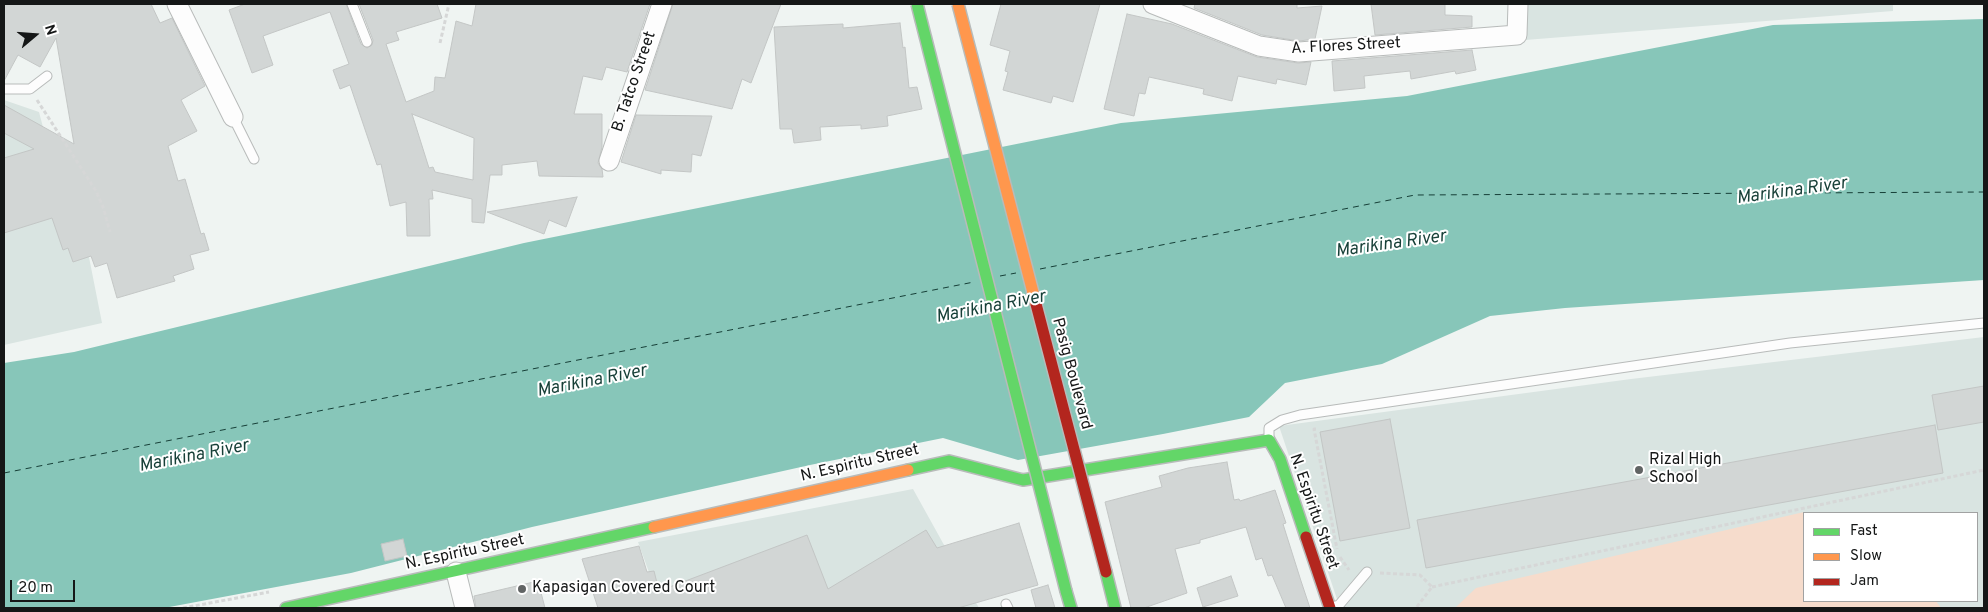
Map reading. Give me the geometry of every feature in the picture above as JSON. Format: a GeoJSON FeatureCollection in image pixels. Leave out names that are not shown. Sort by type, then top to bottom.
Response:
{"type":"FeatureCollection","features":[{"type":"Feature","properties":{"kind":"main road"},"geometry":{"type":"LineString","coordinates":[[917,4],[1071,608]]}},
{"type":"Feature","properties":{"kind":"main road","name":"Pasig Boulevard"},"geometry":{"type":"LineString","coordinates":[[958,4],[1115,608]]}},
{"type":"Feature","properties":{"kind":"main road","name":"N. Espiritu Street"},"geometry":{"type":"LineString","coordinates":[[286,608],[456,572],[949,461],[1023,480],[1269,440],[1280,459],[1330,608]]}},
{"type":"Feature","properties":{"kind":"street"},"geometry":{"type":"LineString","coordinates":[[177,4],[233,117]]}},
{"type":"Feature","properties":{"kind":"street","name":"B. Tatco Street"},"geometry":{"type":"LineString","coordinates":[[609,161],[662,4]]}},
{"type":"Feature","properties":{"kind":"street","name":"A. Flores Street"},"geometry":{"type":"LineString","coordinates":[[1153,4],[1258,46],[1299,52],[1517,35],[1518,4]]}},
{"type":"Feature","properties":{"kind":"street"},"geometry":{"type":"LineString","coordinates":[[456,572],[465,608]]}},
{"type":"Feature","properties":{"kind":"lane"},"geometry":{"type":"LineString","coordinates":[[352,4],[367,42]]}},
{"type":"Feature","properties":{"kind":"lane"},"geometry":{"type":"LineString","coordinates":[[4,89],[30,89],[47,76]]}},
{"type":"Feature","properties":{"kind":"lane"},"geometry":{"type":"LineString","coordinates":[[233,117],[254,159]]}},
{"type":"Feature","properties":{"kind":"lane"},"geometry":{"type":"LineString","coordinates":[[1269,440],[1269,428],[1282,420],[1300,415],[1790,343],[1984,323]]}},
{"type":"Feature","properties":{"kind":"lane"},"geometry":{"type":"LineString","coordinates":[[1330,608],[1339,605],[1367,572]]}},
{"type":"Feature","properties":{"kind":"path"},"geometry":{"type":"LineString","coordinates":[[440,43],[449,4]]}},
{"type":"Feature","properties":{"kind":"path"},"geometry":{"type":"LineString","coordinates":[[30,89],[96,191],[110,232]]}},
{"type":"Feature","properties":{"kind":"path"},"geometry":{"type":"LineString","coordinates":[[1314,429],[1338,554],[1357,584]]}},
{"type":"Feature","properties":{"kind":"path"},"geometry":{"type":"LineString","coordinates":[[1416,608],[1432,587],[1984,470]]}},
{"type":"Feature","properties":{"kind":"path"},"geometry":{"type":"LineString","coordinates":[[1367,572],[1420,575],[1432,587]]}},
{"type":"Feature","properties":{"kind":"shaded area"},"geometry":{"type":"Polygon","coordinates":[[[1527,4],[1893,4],[1893,11],[1525,40],[1527,4]]]}},
{"type":"Feature","properties":{"kind":"shaded area"},"geometry":{"type":"Polygon","coordinates":[[[4,100],[39,112],[64,207],[86,242],[102,323],[4,345],[4,100]]]}},
{"type":"Feature","properties":{"kind":"shaded area","name":"Rizal High School"},"geometry":{"type":"Polygon","coordinates":[[[1984,337],[1984,608],[1340,608],[1279,426],[1631,379],[1984,337]]]}},
{"type":"Feature","properties":{"kind":"shaded area"},"geometry":{"type":"Polygon","coordinates":[[[913,489],[979,608],[662,608],[638,542],[913,489]]]}},
{"type":"Feature","properties":{"kind":"shaded area"},"geometry":{"type":"Polygon","coordinates":[[[1803,512],[1803,602],[1937,602],[1941,608],[1455,608],[1476,588],[1803,512]]]}},
{"type":"Feature","properties":{"kind":"water","name":"Marikina River"},"geometry":{"type":"Polygon","coordinates":[[[1984,19],[1984,280],[1565,308],[1490,316],[1382,364],[1285,383],[1249,417],[1163,434],[1018,460],[943,438],[810,465],[532,527],[351,573],[164,608],[4,608],[4,363],[74,352],[524,243],[1121,123],[1407,96],[1773,25],[1984,19]]]}},
{"type":"Feature","properties":{"kind":"building"},"geometry":{"type":"Polygon","coordinates":[[[4,4],[151,4],[160,23],[172,18],[205,86],[181,100],[197,131],[168,146],[178,181],[185,179],[201,234],[204,233],[209,250],[190,255],[194,269],[173,276],[175,281],[117,298],[107,263],[95,267],[91,256],[73,262],[68,248],[63,250],[52,218],[4,233],[4,158],[34,149],[4,133],[4,105],[74,144],[56,38],[40,67],[18,55],[4,81],[4,4]]]}},
{"type":"Feature","properties":{"kind":"building"},"geometry":{"type":"Polygon","coordinates":[[[245,4],[346,4],[361,44],[367,48],[372,45],[373,40],[359,4],[437,4],[442,18],[396,32],[399,40],[386,44],[406,102],[434,91],[435,77],[445,78],[456,21],[472,26],[476,4],[650,4],[627,72],[606,67],[602,80],[583,76],[574,114],[602,114],[602,147],[598,163],[602,169],[603,177],[539,176],[537,161],[502,165],[502,175],[490,175],[484,223],[472,222],[472,199],[432,190],[433,199],[429,199],[430,236],[407,236],[406,202],[390,206],[381,164],[377,165],[350,85],[340,89],[333,70],[349,64],[330,12],[263,36],[273,65],[252,73],[229,10],[245,4]],[[412,114],[429,168],[433,167],[435,172],[473,180],[474,138],[412,114]]]}},
{"type":"Feature","properties":{"kind":"building"},"geometry":{"type":"Polygon","coordinates":[[[673,4],[781,4],[751,83],[742,79],[732,109],[645,90],[673,4]]]}},
{"type":"Feature","properties":{"kind":"building"},"geometry":{"type":"Polygon","coordinates":[[[1001,4],[1100,4],[1073,102],[1053,96],[1051,103],[1003,90],[1008,72],[1005,71],[1010,51],[990,45],[1001,4]]]}},
{"type":"Feature","properties":{"kind":"building"},"geometry":{"type":"Polygon","coordinates":[[[1195,4],[1297,4],[1297,8],[1322,6],[1315,39],[1299,41],[1262,35],[1194,8],[1195,4]]]}},
{"type":"Feature","properties":{"kind":"building"},"geometry":{"type":"Polygon","coordinates":[[[1371,4],[1445,4],[1445,15],[1472,16],[1472,27],[1375,35],[1371,4]]]}},
{"type":"Feature","properties":{"kind":"building"},"geometry":{"type":"Polygon","coordinates":[[[1127,14],[1172,24],[1257,57],[1298,63],[1311,62],[1306,85],[1277,79],[1276,84],[1238,76],[1232,101],[1203,94],[1204,89],[1149,77],[1145,94],[1139,93],[1134,116],[1104,109],[1127,14]]]}},
{"type":"Feature","properties":{"kind":"building"},"geometry":{"type":"Polygon","coordinates":[[[900,23],[903,48],[905,47],[909,88],[917,87],[922,109],[887,116],[888,126],[861,129],[861,125],[820,127],[821,140],[794,143],[792,129],[780,129],[774,27],[843,24],[843,28],[900,23]]]}},
{"type":"Feature","properties":{"kind":"building"},"geometry":{"type":"Polygon","coordinates":[[[1472,50],[1476,70],[1456,74],[1455,71],[1411,79],[1410,71],[1364,76],[1365,88],[1334,91],[1332,61],[1472,50]]]}},
{"type":"Feature","properties":{"kind":"building"},"geometry":{"type":"Polygon","coordinates":[[[636,115],[712,116],[701,156],[692,154],[691,172],[661,170],[661,174],[621,162],[636,115]]]}},
{"type":"Feature","properties":{"kind":"building"},"geometry":{"type":"Polygon","coordinates":[[[577,197],[566,227],[549,220],[544,234],[487,212],[577,197]]]}},
{"type":"Feature","properties":{"kind":"building"},"geometry":{"type":"Polygon","coordinates":[[[1984,386],[1984,422],[1938,430],[1932,395],[1984,386]]]}},
{"type":"Feature","properties":{"kind":"building"},"geometry":{"type":"Polygon","coordinates":[[[1390,419],[1410,528],[1340,541],[1320,432],[1390,419]]]}},
{"type":"Feature","properties":{"kind":"building"},"geometry":{"type":"Polygon","coordinates":[[[1935,425],[1943,473],[1426,568],[1417,520],[1935,425]]]}},
{"type":"Feature","properties":{"kind":"building"},"geometry":{"type":"Polygon","coordinates":[[[1227,462],[1234,500],[1239,499],[1240,501],[1275,490],[1286,523],[1283,524],[1310,608],[1286,608],[1272,575],[1268,576],[1262,558],[1256,560],[1246,527],[1200,540],[1200,543],[1175,549],[1187,593],[1144,608],[1131,608],[1105,502],[1162,487],[1159,476],[1188,468],[1227,462]]]}},
{"type":"Feature","properties":{"kind":"building"},"geometry":{"type":"Polygon","coordinates":[[[1019,523],[1038,585],[958,608],[598,608],[582,559],[639,546],[647,572],[654,571],[659,591],[807,535],[828,589],[926,530],[937,548],[1019,523]]]}},
{"type":"Feature","properties":{"kind":"building"},"geometry":{"type":"Polygon","coordinates":[[[403,539],[407,556],[385,561],[381,544],[403,539]]]}},
{"type":"Feature","properties":{"kind":"building"},"geometry":{"type":"Polygon","coordinates":[[[1231,576],[1238,596],[1203,607],[1197,588],[1231,576]]]}},
{"type":"Feature","properties":{"kind":"building","name":"Kapasigan Covered Court"},"geometry":{"type":"Polygon","coordinates":[[[538,581],[545,608],[476,608],[474,596],[538,581]]]}},
{"type":"Feature","properties":{"kind":"building"},"geometry":{"type":"Polygon","coordinates":[[[1048,585],[1055,608],[1036,608],[1031,590],[1048,585]]]}},
{"type":"Feature","properties":{"kind":"ferry route"},"geometry":{"type":"LineString","coordinates":[[1040,269],[1415,195],[1984,192]]}},
{"type":"Feature","properties":{"kind":"ferry route"},"geometry":{"type":"LineString","coordinates":[[1000,276],[1016,273]]}},
{"type":"Feature","properties":{"kind":"ferry route"},"geometry":{"type":"LineString","coordinates":[[4,473],[974,282]]}},
{"type":"Feature","properties":{"kind":"traffic: fast"},"geometry":{"type":"LineString","coordinates":[[917,4],[1066,591]]}},
{"type":"Feature","properties":{"kind":"traffic: fast"},"geometry":{"type":"LineString","coordinates":[[908,470],[949,461],[1023,480],[1269,440],[1280,459],[1306,537]]}},
{"type":"Feature","properties":{"kind":"traffic: fast"},"geometry":{"type":"LineString","coordinates":[[286,608],[654,527]]}},
{"type":"Feature","properties":{"kind":"traffic: fast"},"geometry":{"type":"LineString","coordinates":[[1106,572],[1115,608]]}},
{"type":"Feature","properties":{"kind":"traffic: fast"},"geometry":{"type":"LineString","coordinates":[[1066,591],[1071,608]]}},
{"type":"Feature","properties":{"kind":"traffic: slow"},"geometry":{"type":"LineString","coordinates":[[958,4],[1036,304]]}},
{"type":"Feature","properties":{"kind":"traffic: slow"},"geometry":{"type":"LineString","coordinates":[[654,527],[908,470]]}},
{"type":"Feature","properties":{"kind":"traffic: jam"},"geometry":{"type":"LineString","coordinates":[[1036,304],[1106,572]]}},
{"type":"Feature","properties":{"kind":"traffic: jam"},"geometry":{"type":"LineString","coordinates":[[1306,537],[1330,608]]}},
{"type":"Feature","properties":{"kind":"place","name":"Rizal High School"},"geometry":{"type":"Point","coordinates":[1639,470]}},
{"type":"Feature","properties":{"kind":"place","name":"Kapasigan Covered Court"},"geometry":{"type":"Point","coordinates":[522,589]}}]}
